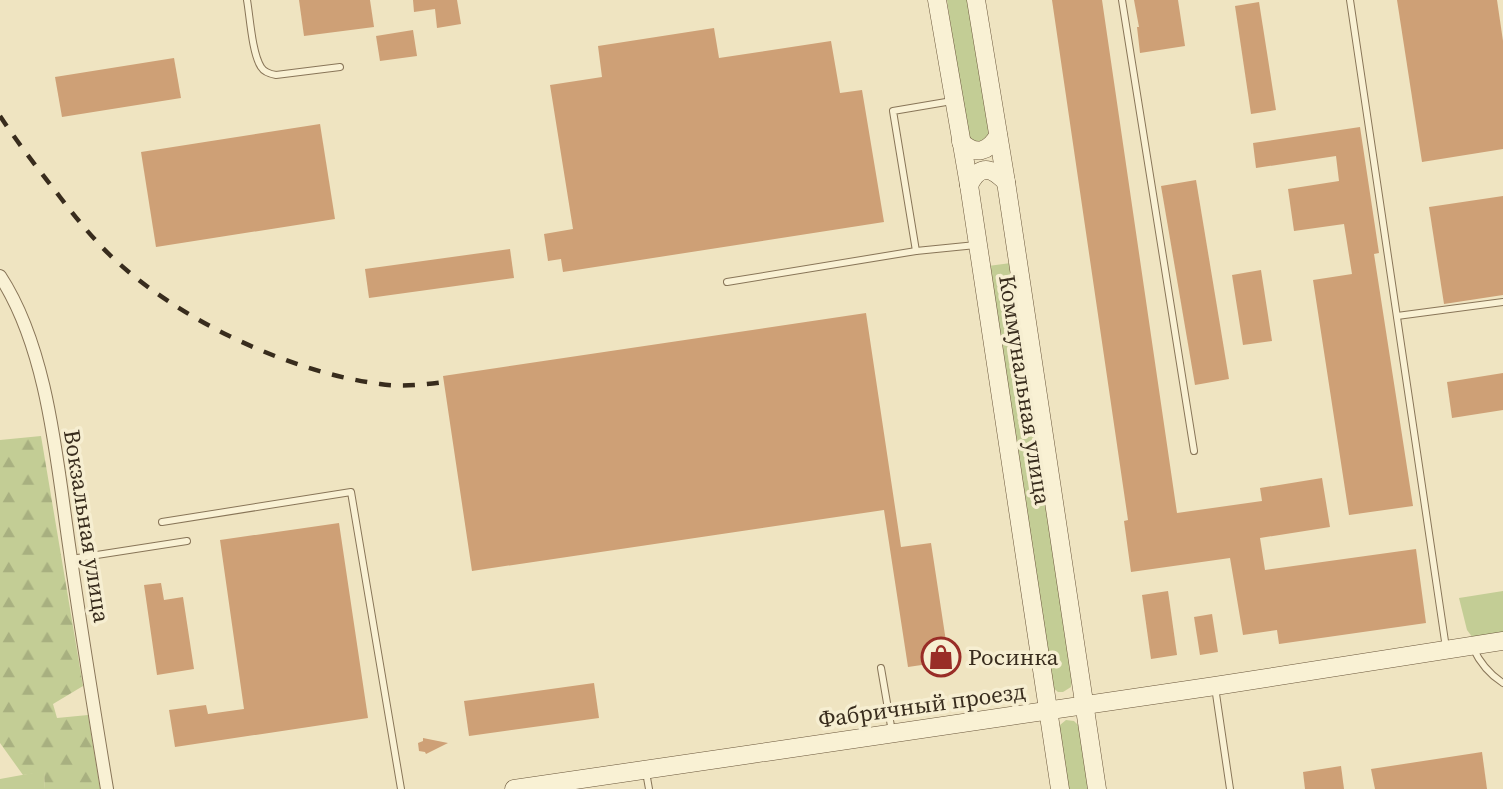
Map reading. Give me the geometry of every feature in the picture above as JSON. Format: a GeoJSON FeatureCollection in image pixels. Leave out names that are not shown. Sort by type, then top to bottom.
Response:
{"type":"FeatureCollection","features":[{"type":"Feature","properties":{"kind":"main road","name":"Коммунальная улица"},"geometry":{"type":"LineString","coordinates":[[937,0],[969,185],[1060,789]]}},
{"type":"Feature","properties":{"kind":"main road","name":"Коммунальная улица"},"geometry":{"type":"LineString","coordinates":[[976,0],[1097,789]]}},
{"type":"Feature","properties":{"kind":"main road"},"geometry":{"type":"LineString","coordinates":[[961,142],[976,151],[992,145],[998,136]]}},
{"type":"Feature","properties":{"kind":"main road"},"geometry":{"type":"LineString","coordinates":[[969,185],[973,176],[983,170],[996,173],[1006,183]]}},
{"type":"Feature","properties":{"kind":"main road","name":"Фабричный проезд"},"geometry":{"type":"LineString","coordinates":[[514,789],[1215,687],[1503,641]]}},
{"type":"Feature","properties":{"kind":"street","name":"Вокзальная улица"},"geometry":{"type":"LineString","coordinates":[[0,276],[23,320],[37,360],[51,427],[107,789]]}},
{"type":"Feature","properties":{"kind":"lane"},"geometry":{"type":"LineString","coordinates":[[247,0],[260,66],[267,73],[275,75],[340,67]]}},
{"type":"Feature","properties":{"kind":"lane"},"geometry":{"type":"LineString","coordinates":[[1122,0],[1194,451]]}},
{"type":"Feature","properties":{"kind":"lane"},"geometry":{"type":"LineString","coordinates":[[1350,0],[1446,650]]}},
{"type":"Feature","properties":{"kind":"lane"},"geometry":{"type":"LineString","coordinates":[[916,251],[893,111],[954,100]]}},
{"type":"Feature","properties":{"kind":"lane"},"geometry":{"type":"LineString","coordinates":[[727,282],[916,251],[978,244]]}},
{"type":"Feature","properties":{"kind":"lane"},"geometry":{"type":"LineString","coordinates":[[1397,316],[1503,302]]}},
{"type":"Feature","properties":{"kind":"lane"},"geometry":{"type":"LineString","coordinates":[[162,522],[351,492],[401,789]]}},
{"type":"Feature","properties":{"kind":"lane"},"geometry":{"type":"LineString","coordinates":[[71,559],[187,541]]}},
{"type":"Feature","properties":{"kind":"lane"},"geometry":{"type":"LineString","coordinates":[[1472,646],[1480,662],[1492,676],[1503,683]]}},
{"type":"Feature","properties":{"kind":"lane"},"geometry":{"type":"LineString","coordinates":[[881,668],[892,734]]}},
{"type":"Feature","properties":{"kind":"lane"},"geometry":{"type":"LineString","coordinates":[[1215,687],[1230,789]]}},
{"type":"Feature","properties":{"kind":"lane"},"geometry":{"type":"LineString","coordinates":[[646,770],[649,789]]}},
{"type":"Feature","properties":{"kind":"green space"},"geometry":{"type":"Polygon","coordinates":[[[947,0],[970,0],[991,132],[987,141],[973,143],[967,136],[947,0]]]}},
{"type":"Feature","properties":{"kind":"green space"},"geometry":{"type":"Polygon","coordinates":[[[1011,263],[1072,679],[1071,687],[1063,692],[1052,687],[988,266],[1011,263]]]}},
{"type":"Feature","properties":{"kind":"green space"},"geometry":{"type":"Polygon","coordinates":[[[41,436],[83,686],[53,704],[57,718],[88,715],[100,789],[45,789],[44,772],[23,775],[0,743],[0,440],[41,436]]]}},
{"type":"Feature","properties":{"kind":"green space"},"geometry":{"type":"Polygon","coordinates":[[[1503,591],[1503,632],[1473,638],[1467,630],[1459,598],[1503,591]]]}},
{"type":"Feature","properties":{"kind":"green space"},"geometry":{"type":"Polygon","coordinates":[[[1066,720],[1074,721],[1080,727],[1089,789],[1066,789],[1058,730],[1066,720]]]}},
{"type":"Feature","properties":{"kind":"green space"},"geometry":{"type":"Polygon","coordinates":[[[44,771],[45,789],[0,789],[0,779],[44,771]]]}},
{"type":"Feature","properties":{"kind":"building"},"geometry":{"type":"Polygon","coordinates":[[[299,0],[370,0],[374,27],[304,36],[299,0]]]}},
{"type":"Feature","properties":{"kind":"building"},"geometry":{"type":"Polygon","coordinates":[[[413,0],[457,0],[461,24],[437,28],[435,9],[414,12],[413,0]]]}},
{"type":"Feature","properties":{"kind":"building"},"geometry":{"type":"Polygon","coordinates":[[[1052,0],[1102,0],[1177,513],[1262,501],[1260,488],[1322,478],[1330,527],[1260,538],[1265,570],[1416,549],[1426,623],[1279,644],[1277,630],[1243,635],[1230,558],[1131,572],[1124,521],[1128,520],[1052,0]]]}},
{"type":"Feature","properties":{"kind":"building"},"geometry":{"type":"Polygon","coordinates":[[[1134,0],[1178,0],[1185,46],[1140,53],[1134,0]]]}},
{"type":"Feature","properties":{"kind":"building"},"geometry":{"type":"Polygon","coordinates":[[[1397,0],[1497,0],[1503,41],[1503,149],[1422,162],[1397,0]]]}},
{"type":"Feature","properties":{"kind":"building"},"geometry":{"type":"Polygon","coordinates":[[[1259,2],[1276,110],[1251,114],[1235,6],[1259,2]]]}},
{"type":"Feature","properties":{"kind":"building"},"geometry":{"type":"Polygon","coordinates":[[[714,28],[719,58],[831,41],[840,93],[862,90],[884,222],[563,272],[561,259],[548,261],[544,234],[573,229],[550,85],[602,77],[598,46],[714,28]]]}},
{"type":"Feature","properties":{"kind":"building"},"geometry":{"type":"Polygon","coordinates":[[[413,30],[417,56],[380,61],[376,36],[413,30]]]}},
{"type":"Feature","properties":{"kind":"building"},"geometry":{"type":"Polygon","coordinates":[[[174,58],[181,98],[62,117],[55,77],[174,58]]]}},
{"type":"Feature","properties":{"kind":"building"},"geometry":{"type":"Polygon","coordinates":[[[320,124],[335,219],[156,247],[141,152],[320,124]]]}},
{"type":"Feature","properties":{"kind":"building"},"geometry":{"type":"Polygon","coordinates":[[[1360,127],[1379,253],[1374,254],[1413,506],[1349,515],[1313,280],[1352,274],[1344,224],[1294,231],[1288,189],[1339,181],[1336,156],[1256,168],[1253,143],[1360,127]]]}},
{"type":"Feature","properties":{"kind":"building"},"geometry":{"type":"Polygon","coordinates":[[[1196,180],[1229,379],[1195,385],[1161,186],[1196,180]]]}},
{"type":"Feature","properties":{"kind":"building"},"geometry":{"type":"Polygon","coordinates":[[[1503,196],[1503,295],[1444,304],[1429,207],[1503,196]]]}},
{"type":"Feature","properties":{"kind":"building"},"geometry":{"type":"Polygon","coordinates":[[[510,249],[514,278],[369,298],[365,269],[510,249]]]}},
{"type":"Feature","properties":{"kind":"building"},"geometry":{"type":"Polygon","coordinates":[[[1261,270],[1272,341],[1243,345],[1232,275],[1261,270]]]}},
{"type":"Feature","properties":{"kind":"building"},"geometry":{"type":"Polygon","coordinates":[[[866,313],[901,547],[931,543],[949,661],[908,667],[884,510],[472,571],[443,376],[866,313]]]}},
{"type":"Feature","properties":{"kind":"building"},"geometry":{"type":"Polygon","coordinates":[[[1503,373],[1503,410],[1452,418],[1447,382],[1503,373]]]}},
{"type":"Feature","properties":{"kind":"building"},"geometry":{"type":"Polygon","coordinates":[[[339,523],[368,718],[175,747],[169,710],[206,705],[208,714],[244,709],[220,540],[339,523]]]}},
{"type":"Feature","properties":{"kind":"building"},"geometry":{"type":"Polygon","coordinates":[[[161,583],[164,600],[183,597],[194,669],[157,675],[144,585],[161,583]]]}},
{"type":"Feature","properties":{"kind":"building"},"geometry":{"type":"Polygon","coordinates":[[[1168,591],[1177,655],[1151,659],[1142,595],[1168,591]]]}},
{"type":"Feature","properties":{"kind":"building"},"geometry":{"type":"Polygon","coordinates":[[[1212,614],[1218,652],[1200,655],[1194,617],[1212,614]]]}},
{"type":"Feature","properties":{"kind":"building"},"geometry":{"type":"Polygon","coordinates":[[[594,683],[599,718],[469,736],[464,701],[594,683]]]}},
{"type":"Feature","properties":{"kind":"building"},"geometry":{"type":"Polygon","coordinates":[[[423,738],[448,743],[426,754],[419,751],[418,743],[423,741],[423,738]]]}},
{"type":"Feature","properties":{"kind":"building"},"geometry":{"type":"Polygon","coordinates":[[[1482,752],[1487,789],[1375,789],[1371,769],[1482,752]]]}},
{"type":"Feature","properties":{"kind":"building"},"geometry":{"type":"Polygon","coordinates":[[[1341,766],[1344,789],[1305,789],[1303,772],[1341,766]]]}},
{"type":"Feature","properties":{"kind":"railway"},"geometry":{"type":"LineString","coordinates":[[0,116],[66,205],[106,251],[140,281],[202,322],[273,355],[345,378],[396,385],[444,382]]}},
{"type":"Feature","properties":{"kind":"place","name":"Росинка"},"geometry":{"type":"Point","coordinates":[941,657]}}]}
